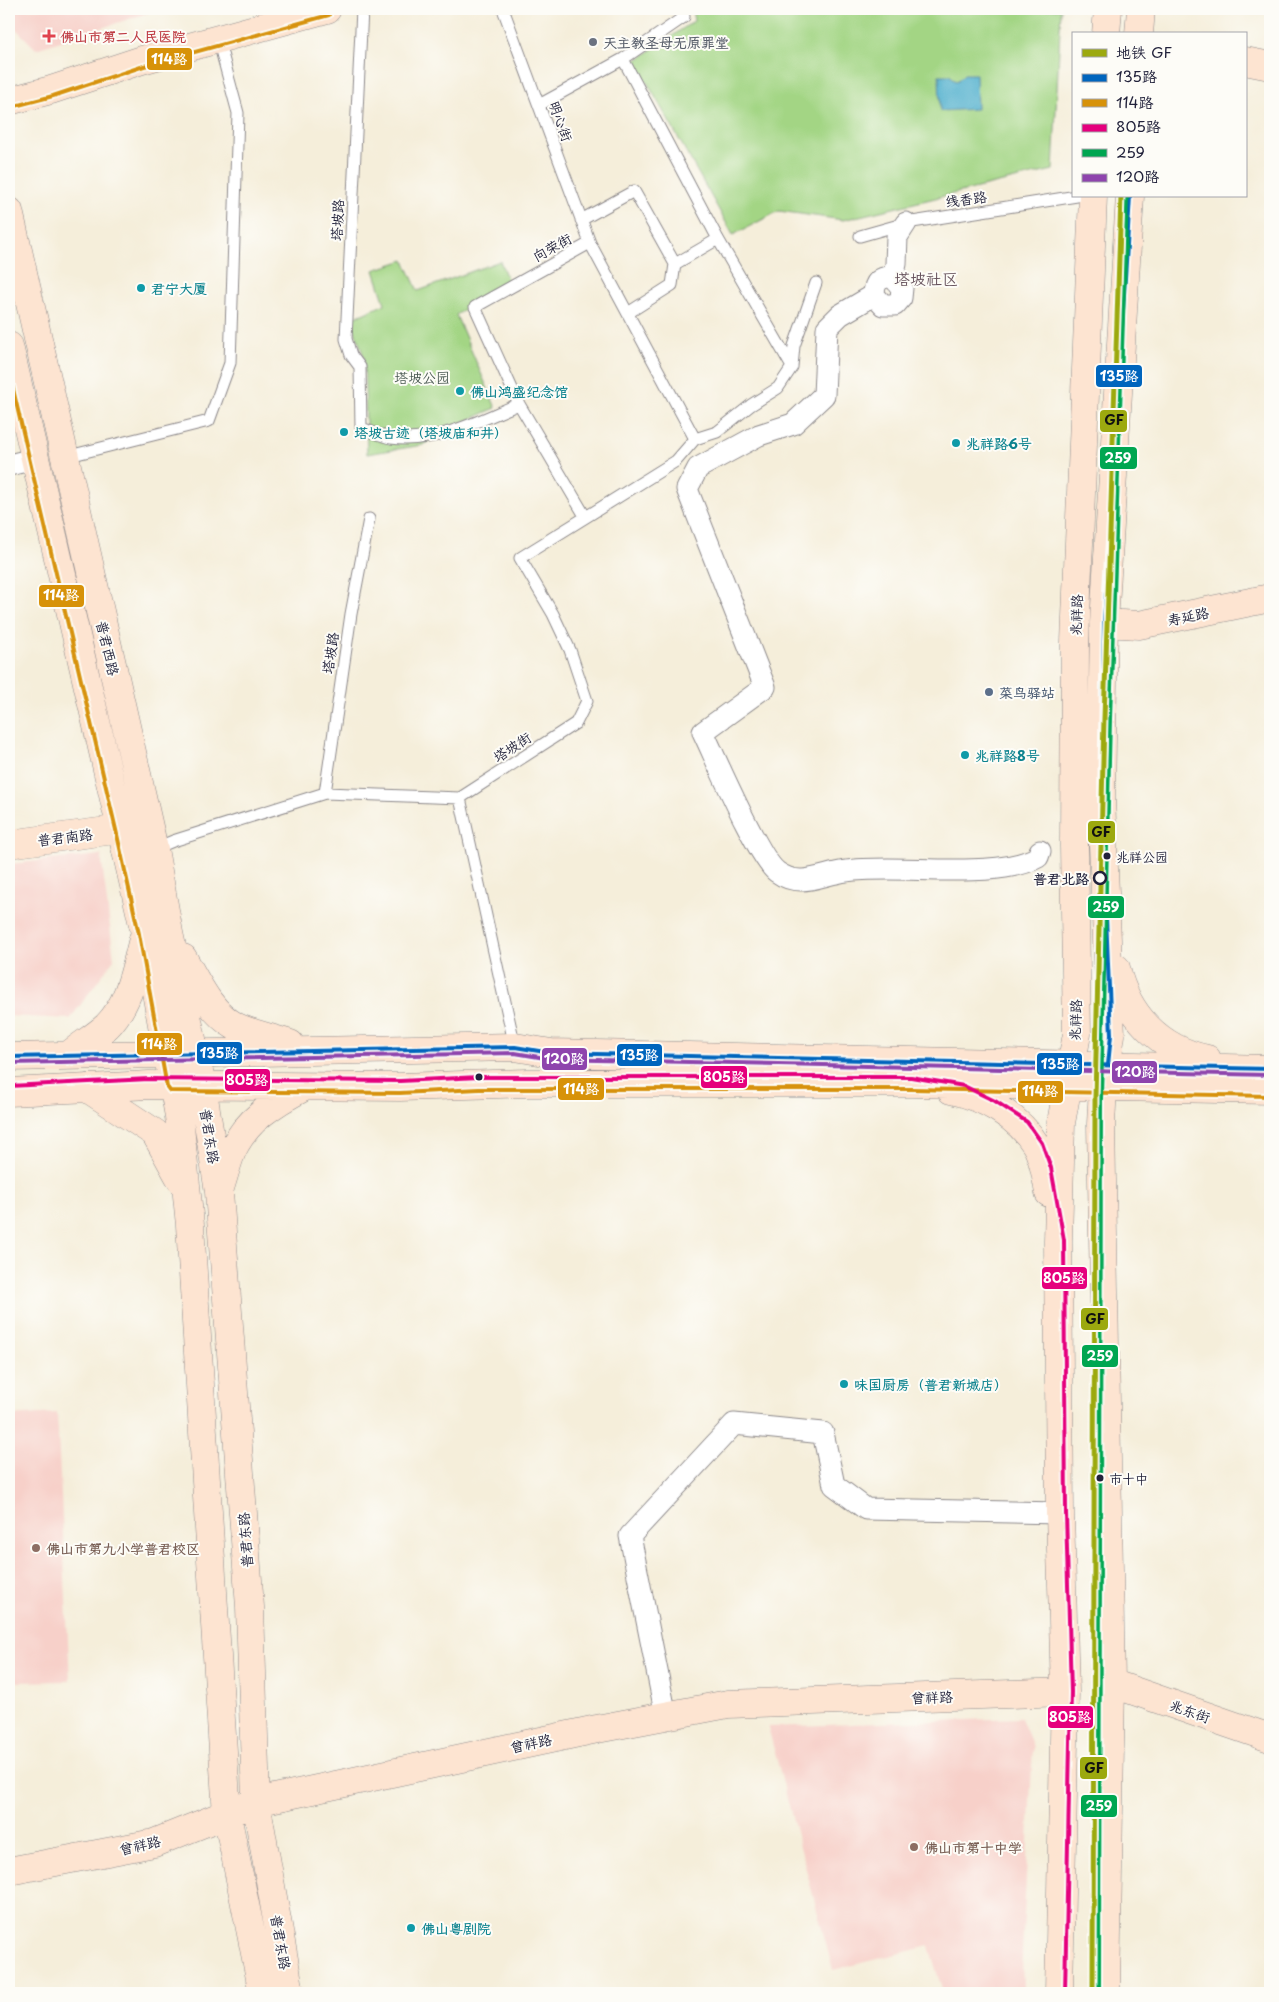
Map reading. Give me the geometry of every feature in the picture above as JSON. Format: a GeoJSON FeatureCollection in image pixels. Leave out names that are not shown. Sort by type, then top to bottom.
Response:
{"type":"FeatureCollection","features":[{"type":"Feature","properties":{"kind":"main road"},"geometry":{"type":"LineString","coordinates":[[9,101],[51,90],[142,60],[327,9]]}},
{"type":"Feature","properties":{"kind":"main road"},"geometry":{"type":"LineString","coordinates":[[1106,32],[1108,9]]}},
{"type":"Feature","properties":{"kind":"main road"},"geometry":{"type":"LineString","coordinates":[[1139,32],[1141,9]]}},
{"type":"Feature","properties":{"kind":"main road"},"geometry":{"type":"LineString","coordinates":[[1246,61],[1270,66]]}},
{"type":"Feature","properties":{"kind":"main road","name":"兆祥路"},"geometry":{"type":"LineString","coordinates":[[1059,1993],[1065,1692],[1060,1513],[1058,1241],[1061,1122],[1077,1034],[1074,846],[1075,642],[1093,198]]}},
{"type":"Feature","properties":{"kind":"main road","name":"兆祥路"},"geometry":{"type":"LineString","coordinates":[[1106,1982],[1111,1683],[1101,1124],[1111,1035],[1101,798],[1104,623],[1130,198]]}},
{"type":"Feature","properties":{"kind":"main road","name":"普君西路"},"geometry":{"type":"LineString","coordinates":[[9,211],[154,849],[157,933],[167,1053],[173,1086]]}},
{"type":"Feature","properties":{"kind":"main road","name":"普君西路"},"geometry":{"type":"LineString","coordinates":[[9,346],[21,462],[122,829],[195,1052],[202,1085]]}},
{"type":"Feature","properties":{"kind":"main road","name":"寿延路"},"geometry":{"type":"LineString","coordinates":[[1104,623],[1140,625],[1270,598]]}},
{"type":"Feature","properties":{"kind":"main road","name":"普君南路"},"geometry":{"type":"LineString","coordinates":[[9,844],[122,829]]}},
{"type":"Feature","properties":{"kind":"main road"},"geometry":{"type":"LineString","coordinates":[[1106,922],[1117,974],[1132,1010],[1149,1029],[1168,1046],[1199,1058],[1258,1068]]}},
{"type":"Feature","properties":{"kind":"main road"},"geometry":{"type":"LineString","coordinates":[[69,1054],[106,1026],[120,1010],[157,933],[220,1015],[235,1026],[316,1052]]}},
{"type":"Feature","properties":{"kind":"main road"},"geometry":{"type":"LineString","coordinates":[[9,1057],[69,1054],[316,1052],[515,1047],[551,1053],[1106,1076],[1270,1090]]}},
{"type":"Feature","properties":{"kind":"main road"},"geometry":{"type":"LineString","coordinates":[[1106,1076],[1258,1068]]}},
{"type":"Feature","properties":{"kind":"main road"},"geometry":{"type":"LineString","coordinates":[[9,1092],[202,1085],[400,1086],[489,1083],[911,1083],[1069,1075]]}},
{"type":"Feature","properties":{"kind":"main road"},"geometry":{"type":"LineString","coordinates":[[911,1083],[962,1092],[992,1106],[1022,1126],[1037,1146],[1045,1170],[1058,1241]]}},
{"type":"Feature","properties":{"kind":"main road","name":"普君东路"},"geometry":{"type":"LineString","coordinates":[[202,1085],[219,1192],[250,1607],[256,1802],[290,1993]]}},
{"type":"Feature","properties":{"kind":"main road","name":"普君东路"},"geometry":{"type":"LineString","coordinates":[[173,1086],[179,1116],[187,1192],[227,1815],[263,1993]]}},
{"type":"Feature","properties":{"kind":"main road"},"geometry":{"type":"LineString","coordinates":[[219,1192],[232,1151],[249,1126],[273,1104],[306,1086]]}},
{"type":"Feature","properties":{"kind":"main road"},"geometry":{"type":"LineString","coordinates":[[86,1088],[155,1133],[187,1192]]}},
{"type":"Feature","properties":{"kind":"main road","name":"兆东街"},"geometry":{"type":"LineString","coordinates":[[1111,1683],[1270,1738]]}},
{"type":"Feature","properties":{"kind":"main road","name":"曾祥路"},"geometry":{"type":"LineString","coordinates":[[9,1871],[154,1844],[256,1802],[728,1704],[1065,1692]]}},
{"type":"Feature","properties":{"kind":"street"},"geometry":{"type":"LineString","coordinates":[[906,222],[897,237],[896,264],[893,277],[885,277],[878,280],[874,288],[874,295],[840,315],[826,328],[824,394],[794,424],[759,435],[698,468],[687,489],[765,687],[703,732],[760,850],[776,872],[792,881],[819,878],[846,871],[996,868],[1032,860],[1038,857],[1040,851]]}},
{"type":"Feature","properties":{"kind":"street"},"geometry":{"type":"LineString","coordinates":[[666,1716],[630,1536],[734,1424],[824,1432],[834,1485],[866,1509],[1060,1513]]}},
{"type":"Feature","properties":{"kind":"street"},"geometry":{"type":"LineString","coordinates":[[1106,1982],[1120,1993]]}},
{"type":"Feature","properties":{"kind":"lane","name":"塔坡路"},"geometry":{"type":"LineString","coordinates":[[362,9],[346,339],[351,355],[360,367],[362,428],[388,438],[414,440],[445,434],[520,404]]}},
{"type":"Feature","properties":{"kind":"lane","name":"明心街"},"geometry":{"type":"LineString","coordinates":[[503,9],[590,243]]}},
{"type":"Feature","properties":{"kind":"lane"},"geometry":{"type":"LineString","coordinates":[[539,106],[623,59],[684,17],[683,9]]}},
{"type":"Feature","properties":{"kind":"lane"},"geometry":{"type":"LineString","coordinates":[[65,457],[209,421],[230,363],[238,112],[218,39]]}},
{"type":"Feature","properties":{"kind":"lane"},"geometry":{"type":"LineString","coordinates":[[623,59],[718,239],[792,367]]}},
{"type":"Feature","properties":{"kind":"lane"},"geometry":{"type":"LineString","coordinates":[[581,220],[634,191],[675,264],[672,285],[628,314]]}},
{"type":"Feature","properties":{"kind":"lane","name":"线香路"},"geometry":{"type":"LineString","coordinates":[[860,236],[906,222],[1072,197]]}},
{"type":"Feature","properties":{"kind":"lane"},"geometry":{"type":"LineString","coordinates":[[675,264],[718,239]]}},
{"type":"Feature","properties":{"kind":"lane","name":"向荣街"},"geometry":{"type":"LineString","coordinates":[[585,516],[520,404],[475,307],[590,243],[695,439]]}},
{"type":"Feature","properties":{"kind":"lane"},"geometry":{"type":"LineString","coordinates":[[585,516],[676,461],[695,439],[717,432],[751,405],[778,388],[792,367],[794,346],[816,283]]}},
{"type":"Feature","properties":{"kind":"lane","name":"塔坡街"},"geometry":{"type":"LineString","coordinates":[[460,798],[576,723],[587,701],[570,650],[520,558],[585,516]]}},
{"type":"Feature","properties":{"kind":"lane","name":"塔坡路"},"geometry":{"type":"LineString","coordinates":[[325,793],[351,614],[369,519]]}},
{"type":"Feature","properties":{"kind":"lane"},"geometry":{"type":"LineString","coordinates":[[154,849],[325,793],[460,798],[515,1047]]}},
{"type":"Feature","properties":{"kind":"shaded area","name":"佛山市第二人民医院"},"geometry":{"type":"Polygon","coordinates":[[[11,9],[160,9],[36,49],[11,24],[11,9]]]}},
{"type":"Feature","properties":{"kind":"shaded area"},"geometry":{"type":"Polygon","coordinates":[[[101,855],[114,959],[70,1019],[9,1016],[9,864],[101,855]]]}},
{"type":"Feature","properties":{"kind":"shaded area","name":"佛山市第九小学普君校区"},"geometry":{"type":"Polygon","coordinates":[[[57,1413],[70,1681],[9,1682],[9,1416],[57,1413]]]}},
{"type":"Feature","properties":{"kind":"shaded area","name":"佛山市第十中学"},"geometry":{"type":"Polygon","coordinates":[[[1021,1718],[1033,1747],[1022,1952],[1023,1993],[943,1993],[929,1946],[833,1970],[768,1727],[1021,1718]]]}},
{"type":"Feature","properties":{"kind":"green space"},"geometry":{"type":"Polygon","coordinates":[[[692,9],[1061,9],[1053,170],[843,220],[779,211],[733,235],[635,61],[694,21],[692,9]]]}},
{"type":"Feature","properties":{"kind":"green space","name":"塔坡公园"},"geometry":{"type":"Polygon","coordinates":[[[404,260],[418,291],[500,261],[508,281],[456,315],[496,408],[447,429],[423,445],[367,454],[364,357],[351,319],[385,304],[374,270],[404,260]]]}},
{"type":"Feature","properties":{"kind":"water"},"geometry":{"type":"Polygon","coordinates":[[[964,74],[976,74],[977,109],[940,111],[939,75],[950,75],[957,81],[964,74]]]}},
{"type":"Feature","properties":{"kind":"metro line","name":"GF"},"geometry":{"type":"LineString","coordinates":[[1093,1993],[1095,1098],[1104,719],[1121,198]]}},
{"type":"Feature","properties":{"kind":"transit line","name":"114路"},"geometry":{"type":"LineString","coordinates":[[11,107],[53,96],[144,66],[329,15]]}},
{"type":"Feature","properties":{"kind":"transit line","name":"259"},"geometry":{"type":"LineString","coordinates":[[1099,1993],[1101,1098],[1110,719],[1127,198]]}},
{"type":"Feature","properties":{"kind":"transit line","name":"135路"},"geometry":{"type":"LineString","coordinates":[[1108,1065],[1111,1035],[1101,798],[1104,623],[1130,198]]}},
{"type":"Feature","properties":{"kind":"transit line","name":"114路"},"geometry":{"type":"LineString","coordinates":[[9,372],[116,830],[139,934],[167,1087],[170,1091],[400,1093],[479,1089],[911,1089],[1270,1096]]}},
{"type":"Feature","properties":{"kind":"transit line","name":"135路"},"geometry":{"type":"LineString","coordinates":[[9,1057],[515,1047],[551,1053],[1270,1069]]}},
{"type":"Feature","properties":{"kind":"transit line","name":"120路"},"geometry":{"type":"LineString","coordinates":[[9,1063],[515,1053],[551,1059],[1270,1075]]}},
{"type":"Feature","properties":{"kind":"transit line","name":"805路"},"geometry":{"type":"LineString","coordinates":[[9,1086],[149,1079],[400,1081],[479,1077],[911,1077],[964,1086],[995,1101],[1027,1122],[1042,1143],[1051,1168],[1064,1240],[1066,1513],[1071,1692],[1065,1993]]}},
{"type":"Feature","properties":{"kind":"place","name":"佛山市第二人民医院"},"geometry":{"type":"Point","coordinates":[49,36]}},
{"type":"Feature","properties":{"kind":"place","name":"天主教圣母无原罪堂"},"geometry":{"type":"Point","coordinates":[593,42]}},
{"type":"Feature","properties":{"kind":"place","name":"君宁大厦"},"geometry":{"type":"Point","coordinates":[141,288]}},
{"type":"Feature","properties":{"kind":"place","name":"佛山鸿盛纪念馆"},"geometry":{"type":"Point","coordinates":[460,391]}},
{"type":"Feature","properties":{"kind":"place","name":"塔坡古迹（塔坡庙和井）"},"geometry":{"type":"Point","coordinates":[344,432]}},
{"type":"Feature","properties":{"kind":"place","name":"兆祥路6号"},"geometry":{"type":"Point","coordinates":[956,443]}},
{"type":"Feature","properties":{"kind":"place","name":"菜鸟驿站"},"geometry":{"type":"Point","coordinates":[989,692]}},
{"type":"Feature","properties":{"kind":"place","name":"兆祥路8号"},"geometry":{"type":"Point","coordinates":[965,755]}},
{"type":"Feature","properties":{"kind":"place","name":"兆祥公园"},"geometry":{"type":"Point","coordinates":[1107,856]}},
{"type":"Feature","properties":{"kind":"place","name":"普君北路"},"geometry":{"type":"Point","coordinates":[1100,878]}},
{"type":"Feature","properties":{"kind":"place","name":"味国厨房（普君新城店）"},"geometry":{"type":"Point","coordinates":[844,1384]}},
{"type":"Feature","properties":{"kind":"place","name":"市十中"},"geometry":{"type":"Point","coordinates":[1100,1478]}},
{"type":"Feature","properties":{"kind":"place","name":"佛山市第九小学普君校区"},"geometry":{"type":"Point","coordinates":[36,1548]}},
{"type":"Feature","properties":{"kind":"place","name":"佛山市第十中学"},"geometry":{"type":"Point","coordinates":[914,1847]}},
{"type":"Feature","properties":{"kind":"place","name":"佛山粤剧院"},"geometry":{"type":"Point","coordinates":[411,1928]}},
{"type":"Feature","properties":{"kind":"district","name":"塔坡社区"},"geometry":{"type":"Point","coordinates":[926,278]}}]}
